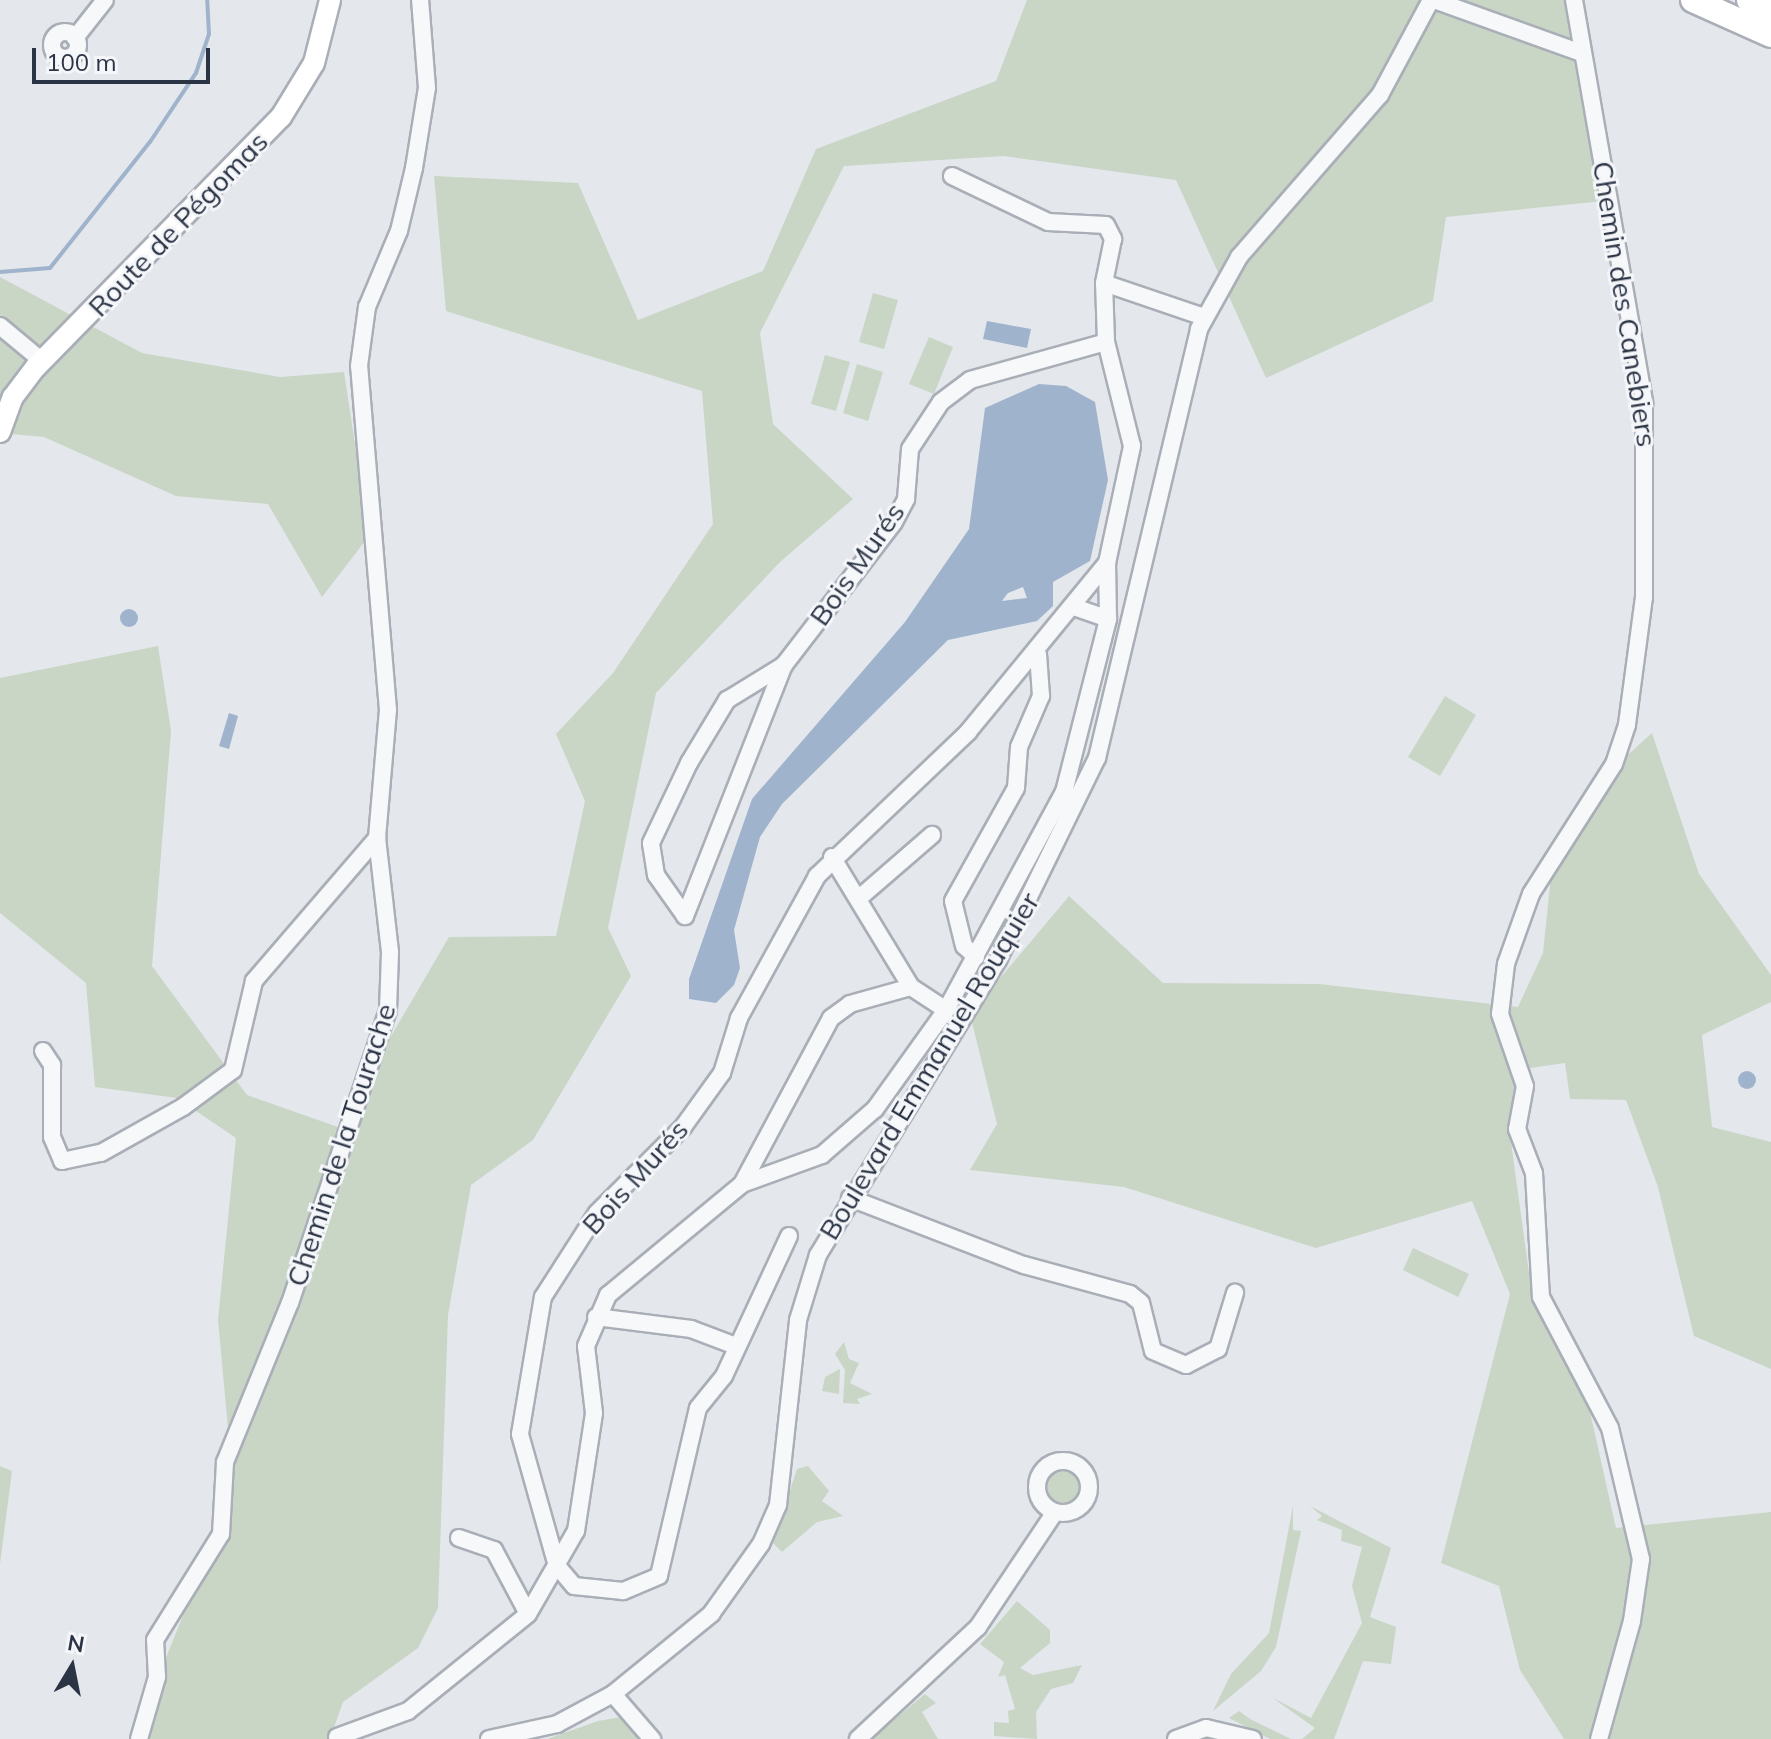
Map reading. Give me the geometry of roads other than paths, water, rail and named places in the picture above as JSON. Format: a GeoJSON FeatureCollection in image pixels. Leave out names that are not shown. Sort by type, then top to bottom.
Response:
{"type":"FeatureCollection","features":[{"type":"Feature","properties":{"kind":"highway"},"geometry":{"type":"LineString","coordinates":[[1693,0],[1771,35]]}},
{"type":"Feature","properties":{"kind":"highway"},"geometry":{"type":"LineString","coordinates":[[1749,0],[1771,14]]}},
{"type":"Feature","properties":{"kind":"main road","name":"Route de Pégomas"},"geometry":{"type":"LineString","coordinates":[[0,432],[13,397],[42,361],[281,117],[314,63],[330,0]]}},
{"type":"Feature","properties":{"kind":"street"},"geometry":{"type":"LineString","coordinates":[[75,38],[105,0]]}},
{"type":"Feature","properties":{"kind":"street","name":"Chemin de la Tourache"},"geometry":{"type":"LineString","coordinates":[[139,1739],[157,1677],[155,1640],[221,1534],[225,1462],[290,1303],[388,1010],[377,838],[388,710],[359,366],[367,307],[399,231],[414,168],[427,88],[420,0]]}},
{"type":"Feature","properties":{"kind":"street"},"geometry":{"type":"LineString","coordinates":[[1433,0],[1581,53]]}},
{"type":"Feature","properties":{"kind":"street","name":"Boulevard Emmanuel Rouquier"},"geometry":{"type":"LineString","coordinates":[[489,1739],[557,1724],[613,1694],[711,1614],[761,1544],[788,1454],[804,1290],[850,1198],[998,960],[1086,785],[1187,359],[1204,317],[1239,257],[1380,95],[1433,0]]}},
{"type":"Feature","properties":{"kind":"street","name":"Chemin des Canebiers"},"geometry":{"type":"LineString","coordinates":[[1574,0],[1644,403],[1644,597],[1623,738],[1531,894],[1506,964],[1500,1014],[1525,1086],[1517,1129],[1534,1173],[1541,1297],[1610,1428],[1641,1559],[1632,1621],[1599,1739]]}},
{"type":"Feature","properties":{"kind":"street","name":"Bois Murés"},"geometry":{"type":"LineString","coordinates":[[337,1737],[408,1711],[528,1614],[576,1531],[594,1413],[586,1346],[596,1317],[622,1280],[742,1184],[822,1155],[875,1109],[946,1010],[1064,792],[1108,619],[1107,563],[1132,446],[1106,342],[1104,283],[1113,239],[1106,225],[1048,222],[952,176]]}},
{"type":"Feature","properties":{"kind":"street"},"geometry":{"type":"LineString","coordinates":[[1104,283],[1204,317]]}},
{"type":"Feature","properties":{"kind":"street"},"geometry":{"type":"LineString","coordinates":[[0,326],[42,361]]}},
{"type":"Feature","properties":{"kind":"street","name":"Bois Murés"},"geometry":{"type":"LineString","coordinates":[[784,665],[727,700],[651,843],[656,875],[685,916],[784,665],[894,522],[906,499],[910,449],[941,402],[970,380],[1106,342]]}},
{"type":"Feature","properties":{"kind":"street","name":"Bois Murés"},"geometry":{"type":"LineString","coordinates":[[557,1566],[519,1415],[543,1297],[597,1213],[683,1127],[722,1073],[739,1018],[832,857],[913,789],[1038,654],[1107,563]]}},
{"type":"Feature","properties":{"kind":"street"},"geometry":{"type":"LineString","coordinates":[[1074,607],[1108,619]]}},
{"type":"Feature","properties":{"kind":"street"},"geometry":{"type":"LineString","coordinates":[[976,957],[964,946],[953,901],[1016,788],[1019,747],[1041,696],[1038,654]]}},
{"type":"Feature","properties":{"kind":"street"},"geometry":{"type":"LineString","coordinates":[[858,899],[932,835]]}},
{"type":"Feature","properties":{"kind":"street"},"geometry":{"type":"LineString","coordinates":[[43,1051],[52,1065],[52,1137],[62,1161],[101,1153],[183,1107],[233,1070],[254,981],[377,838]]}},
{"type":"Feature","properties":{"kind":"street"},"geometry":{"type":"LineString","coordinates":[[832,857],[911,987],[946,1010]]}},
{"type":"Feature","properties":{"kind":"street","name":"Bois Murés"},"geometry":{"type":"LineString","coordinates":[[742,1184],[831,1018],[850,1004],[911,987]]}},
{"type":"Feature","properties":{"kind":"street"},"geometry":{"type":"LineString","coordinates":[[850,1198],[1024,1265],[1130,1294],[1141,1303],[1153,1351],[1186,1365],[1218,1349],[1235,1293]]}},
{"type":"Feature","properties":{"kind":"street"},"geometry":{"type":"LineString","coordinates":[[557,1566],[574,1586],[604,1591],[642,1587],[659,1576],[698,1408],[736,1346],[789,1236]]}},
{"type":"Feature","properties":{"kind":"street"},"geometry":{"type":"LineString","coordinates":[[596,1317],[691,1329],[736,1346]]}},
{"type":"Feature","properties":{"kind":"street"},"geometry":{"type":"LineString","coordinates":[[858,1739],[978,1627],[1055,1512]]}},
{"type":"Feature","properties":{"kind":"street"},"geometry":{"type":"LineString","coordinates":[[459,1538],[494,1550],[528,1614]]}},
{"type":"Feature","properties":{"kind":"street"},"geometry":{"type":"LineString","coordinates":[[613,1694],[652,1739]]}},
{"type":"Feature","properties":{"kind":"street"},"geometry":{"type":"LineString","coordinates":[[1176,1739],[1206,1728],[1253,1739]]}},
{"type":"Feature","properties":{"kind":"water"},"geometry":{"type":"Polygon","coordinates":[[[987,321],[1031,329],[1027,348],[983,339],[987,321]]]}},
{"type":"Feature","properties":{"kind":"water"},"geometry":{"type":"Polygon","coordinates":[[[1039,384],[1066,386],[1095,402],[1108,480],[1090,561],[1053,582],[1053,606],[1037,621],[948,640],[782,804],[760,837],[734,930],[740,968],[734,985],[716,1003],[689,999],[689,979],[752,799],[905,622],[969,529],[985,408],[1039,384]],[[1023,587],[1008,593],[1002,601],[1027,598],[1023,587]]]}},
{"type":"Feature","properties":{"kind":"water"},"geometry":{"type":"Polygon","coordinates":[[[129,609],[138,618],[129,627],[120,618],[129,609]]]}},
{"type":"Feature","properties":{"kind":"water"},"geometry":{"type":"Polygon","coordinates":[[[229,713],[238,716],[229,749],[219,746],[229,713]]]}},
{"type":"Feature","properties":{"kind":"water"},"geometry":{"type":"Polygon","coordinates":[[[1747,1071],[1754,1073],[1754,1087],[1747,1089],[1740,1087],[1738,1080],[1740,1073],[1747,1071]]]}},
{"type":"Feature","properties":{"kind":"waterway"},"geometry":{"type":"LineString","coordinates":[[0,272],[50,268],[150,142],[196,73],[209,34],[207,0]]}}]}
